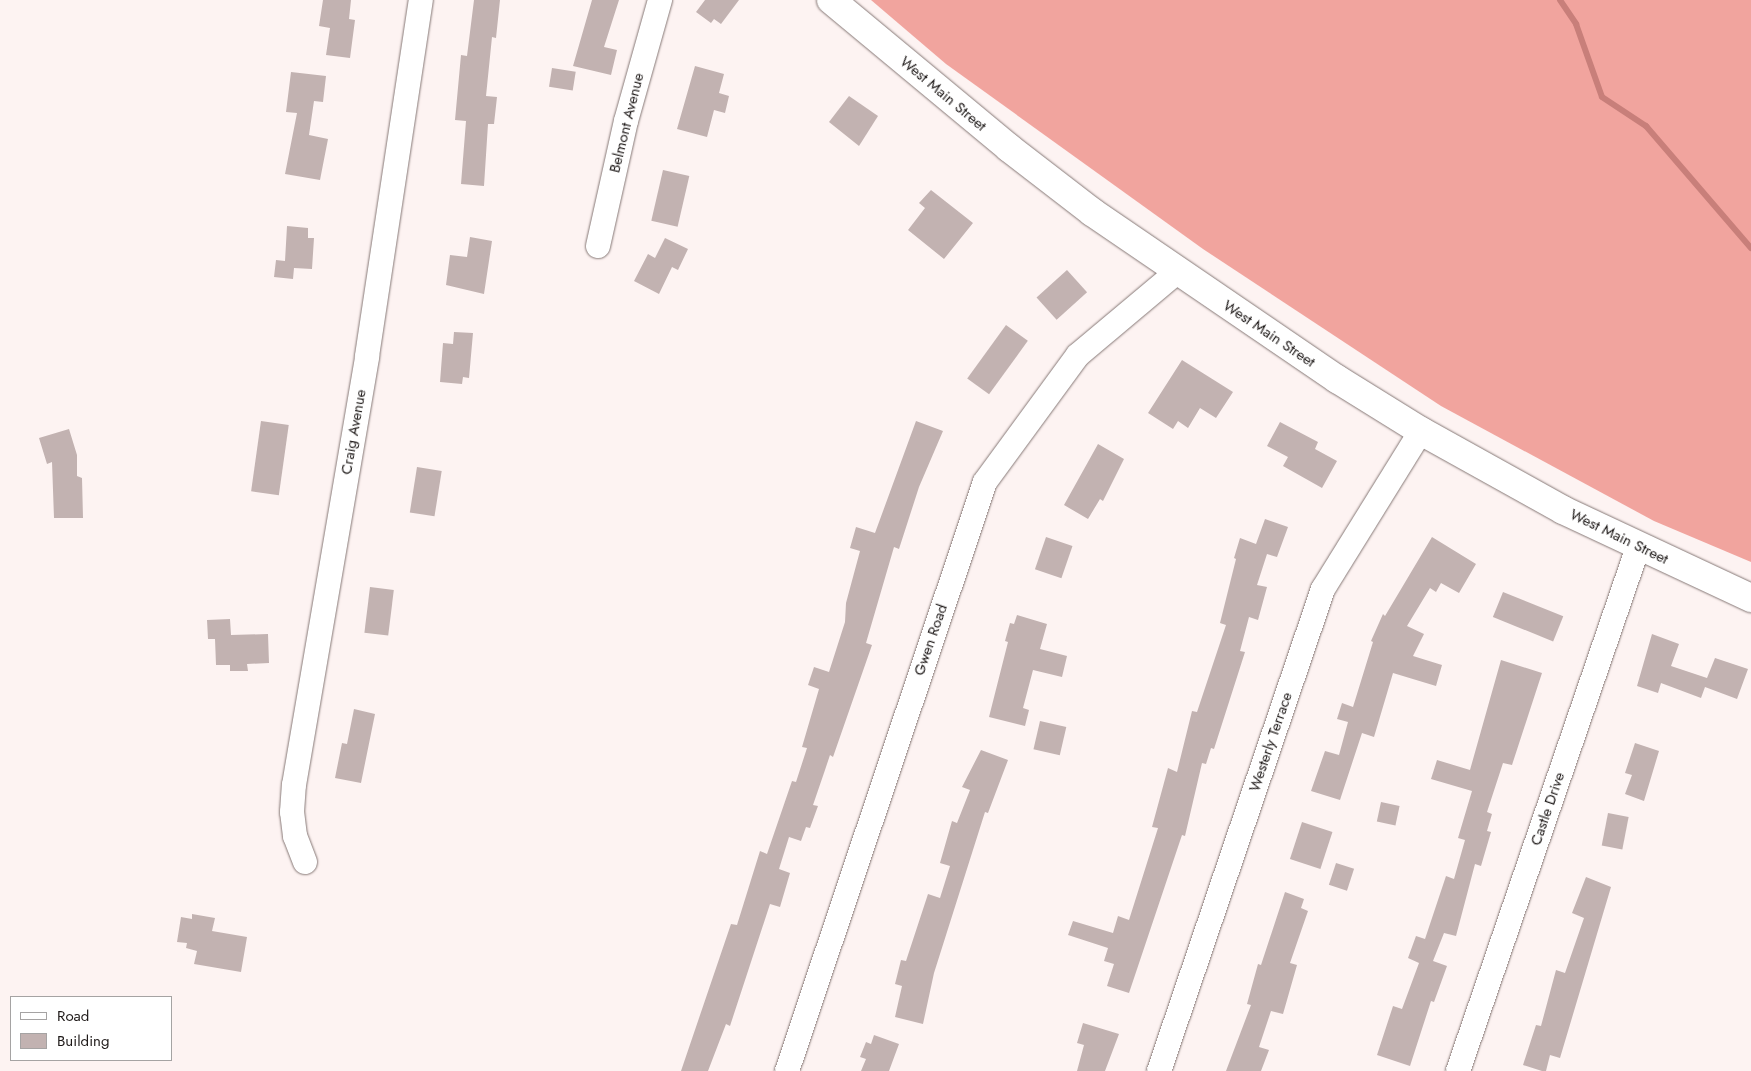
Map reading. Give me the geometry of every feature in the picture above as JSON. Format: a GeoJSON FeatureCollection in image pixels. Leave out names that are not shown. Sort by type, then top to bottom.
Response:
{"type":"FeatureCollection","features":[{"type":"Feature","properties":{"kind":"main road","name":"West Main Street"},"geometry":{"type":"LineString","coordinates":[[831,0],[1009,148],[1177,272],[1421,431],[1563,510],[1638,547],[1751,598]]}},
{"type":"Feature","properties":{"kind":"street","name":"Craig Avenue"},"geometry":{"type":"LineString","coordinates":[[305,862],[295,836],[292,812],[294,785],[367,356],[421,0]]}},
{"type":"Feature","properties":{"kind":"street","name":"Belmont Avenue"},"geometry":{"type":"LineString","coordinates":[[598,246],[626,122],[660,0]]}},
{"type":"Feature","properties":{"kind":"street","name":"Gwen Road"},"geometry":{"type":"LineString","coordinates":[[787,1071],[985,482],[1078,355],[1177,272]]}},
{"type":"Feature","properties":{"kind":"street","name":"Westerly Terrace"},"geometry":{"type":"LineString","coordinates":[[1159,1071],[1323,589],[1421,431]]}},
{"type":"Feature","properties":{"kind":"street","name":"Castle Drive"},"geometry":{"type":"LineString","coordinates":[[1458,1071],[1638,547]]}},
{"type":"Feature","properties":{"kind":"shaded area"},"geometry":{"type":"Polygon","coordinates":[[[871,0],[1751,0],[1751,562],[1654,521],[1441,406],[1203,249],[946,64],[871,0]]]}},
{"type":"Feature","properties":{"kind":"building"},"geometry":{"type":"Polygon","coordinates":[[[323,0],[351,0],[349,19],[355,20],[350,58],[326,55],[330,28],[319,26],[323,0]]]}},
{"type":"Feature","properties":{"kind":"building"},"geometry":{"type":"Polygon","coordinates":[[[474,0],[500,0],[496,38],[492,37],[486,96],[497,97],[494,124],[488,124],[484,186],[461,184],[466,121],[455,120],[461,55],[467,56],[474,0]]]}},
{"type":"Feature","properties":{"kind":"building"},"geometry":{"type":"Polygon","coordinates":[[[592,0],[619,0],[604,47],[617,50],[611,75],[573,66],[592,0]]]}},
{"type":"Feature","properties":{"kind":"building"},"geometry":{"type":"Polygon","coordinates":[[[705,0],[739,0],[721,24],[714,19],[711,23],[696,12],[705,0]]]}},
{"type":"Feature","properties":{"kind":"building"},"geometry":{"type":"Polygon","coordinates":[[[695,66],[724,74],[719,93],[729,96],[725,113],[714,110],[707,137],[677,129],[695,66]]]}},
{"type":"Feature","properties":{"kind":"building"},"geometry":{"type":"Polygon","coordinates":[[[552,68],[576,72],[573,91],[549,87],[552,68]]]}},
{"type":"Feature","properties":{"kind":"building"},"geometry":{"type":"Polygon","coordinates":[[[291,72],[326,76],[323,102],[314,101],[309,135],[328,139],[320,180],[285,174],[297,113],[286,112],[291,72]]]}},
{"type":"Feature","properties":{"kind":"building"},"geometry":{"type":"Polygon","coordinates":[[[849,96],[878,116],[859,146],[829,122],[849,96]]]}},
{"type":"Feature","properties":{"kind":"building"},"geometry":{"type":"Polygon","coordinates":[[[663,170],[689,176],[678,227],[651,221],[663,170]]]}},
{"type":"Feature","properties":{"kind":"building"},"geometry":{"type":"Polygon","coordinates":[[[931,190],[973,223],[944,259],[908,230],[925,208],[919,203],[931,190]]]}},
{"type":"Feature","properties":{"kind":"building"},"geometry":{"type":"Polygon","coordinates":[[[287,226],[308,228],[308,238],[314,238],[312,269],[294,268],[293,279],[274,277],[276,260],[285,261],[287,226]]]}},
{"type":"Feature","properties":{"kind":"building"},"geometry":{"type":"Polygon","coordinates":[[[470,237],[492,241],[484,294],[446,285],[450,255],[467,257],[470,237]]]}},
{"type":"Feature","properties":{"kind":"building"},"geometry":{"type":"Polygon","coordinates":[[[665,238],[688,249],[678,270],[672,267],[659,294],[634,281],[648,254],[655,258],[665,238]]]}},
{"type":"Feature","properties":{"kind":"building"},"geometry":{"type":"Polygon","coordinates":[[[1067,270],[1087,292],[1057,320],[1037,297],[1067,270]]]}},
{"type":"Feature","properties":{"kind":"building"},"geometry":{"type":"Polygon","coordinates":[[[1006,325],[1028,341],[989,394],[967,378],[1006,325]]]}},
{"type":"Feature","properties":{"kind":"building"},"geometry":{"type":"Polygon","coordinates":[[[454,332],[473,333],[469,378],[463,377],[462,384],[440,382],[443,343],[453,344],[454,332]]]}},
{"type":"Feature","properties":{"kind":"building"},"geometry":{"type":"Polygon","coordinates":[[[1182,360],[1233,392],[1216,418],[1200,408],[1188,428],[1178,421],[1173,429],[1148,413],[1182,360]]]}},
{"type":"Feature","properties":{"kind":"building"},"geometry":{"type":"Polygon","coordinates":[[[261,421],[289,425],[279,495],[251,491],[261,421]]]}},
{"type":"Feature","properties":{"kind":"building"},"geometry":{"type":"Polygon","coordinates":[[[916,421],[943,431],[919,487],[899,549],[894,547],[866,643],[872,645],[833,757],[830,755],[813,805],[818,806],[810,828],[806,827],[801,841],[789,837],[779,869],[790,873],[780,907],[770,904],[730,1026],[726,1024],[708,1071],[681,1071],[731,924],[737,925],[760,851],[767,854],[792,781],[796,782],[807,748],[802,747],[819,689],[808,685],[814,667],[829,672],[845,622],[846,603],[860,551],[850,548],[856,527],[875,533],[916,421]]]}},
{"type":"Feature","properties":{"kind":"building"},"geometry":{"type":"Polygon","coordinates":[[[1280,422],[1318,442],[1315,449],[1337,461],[1322,488],[1283,466],[1288,457],[1267,446],[1280,422]]]}},
{"type":"Feature","properties":{"kind":"building"},"geometry":{"type":"Polygon","coordinates":[[[69,429],[77,455],[77,476],[82,478],[83,518],[54,518],[52,462],[47,464],[39,438],[69,429]]]}},
{"type":"Feature","properties":{"kind":"building"},"geometry":{"type":"Polygon","coordinates":[[[1098,444],[1124,459],[1103,501],[1100,499],[1088,519],[1064,505],[1098,444]]]}},
{"type":"Feature","properties":{"kind":"building"},"geometry":{"type":"Polygon","coordinates":[[[417,467],[442,471],[434,516],[410,512],[417,467]]]}},
{"type":"Feature","properties":{"kind":"building"},"geometry":{"type":"Polygon","coordinates":[[[1265,519],[1288,527],[1277,557],[1267,554],[1257,585],[1267,587],[1258,620],[1249,617],[1240,651],[1245,652],[1214,749],[1211,748],[1206,764],[1202,763],[1185,836],[1182,835],[1129,993],[1107,986],[1114,964],[1104,961],[1108,948],[1068,935],[1073,921],[1113,933],[1118,916],[1129,920],[1158,828],[1152,827],[1168,768],[1177,772],[1192,711],[1197,712],[1226,625],[1220,623],[1240,538],[1256,544],[1265,519]]]}},
{"type":"Feature","properties":{"kind":"building"},"geometry":{"type":"Polygon","coordinates":[[[1046,537],[1072,546],[1061,578],[1035,569],[1046,537]]]}},
{"type":"Feature","properties":{"kind":"building"},"geometry":{"type":"Polygon","coordinates":[[[1432,537],[1476,564],[1459,593],[1441,583],[1436,592],[1430,588],[1407,626],[1424,634],[1413,656],[1442,665],[1436,686],[1393,673],[1374,737],[1362,733],[1340,800],[1311,791],[1325,751],[1339,755],[1348,722],[1337,719],[1342,703],[1353,707],[1373,642],[1371,641],[1383,614],[1385,616],[1432,537]]]}},
{"type":"Feature","properties":{"kind":"building"},"geometry":{"type":"Polygon","coordinates":[[[370,587],[394,590],[388,636],[364,633],[370,587]]]}},
{"type":"Feature","properties":{"kind":"building"},"geometry":{"type":"Polygon","coordinates":[[[1503,592],[1563,616],[1553,641],[1493,617],[1503,592]]]}},
{"type":"Feature","properties":{"kind":"building"},"geometry":{"type":"Polygon","coordinates":[[[1017,615],[1047,624],[1040,649],[1067,656],[1062,677],[1033,670],[1023,708],[1029,710],[1025,726],[989,717],[1008,642],[1005,641],[1010,623],[1014,624],[1017,615]]]}},
{"type":"Feature","properties":{"kind":"building"},"geometry":{"type":"Polygon","coordinates":[[[230,619],[231,635],[268,634],[269,663],[247,664],[248,671],[230,671],[230,665],[216,665],[215,639],[208,639],[207,620],[230,619]]]}},
{"type":"Feature","properties":{"kind":"building"},"geometry":{"type":"Polygon","coordinates":[[[1652,634],[1679,644],[1671,666],[1707,678],[1715,658],[1748,669],[1737,699],[1705,687],[1701,698],[1661,683],[1658,693],[1637,686],[1652,634]]]}},
{"type":"Feature","properties":{"kind":"building"},"geometry":{"type":"Polygon","coordinates":[[[1501,660],[1542,673],[1512,765],[1503,763],[1487,812],[1492,814],[1487,831],[1491,832],[1481,866],[1475,864],[1456,936],[1444,933],[1433,961],[1447,966],[1434,1002],[1431,1001],[1410,1066],[1377,1055],[1393,1006],[1402,1009],[1419,963],[1408,958],[1416,936],[1425,939],[1446,876],[1454,879],[1465,840],[1458,838],[1472,791],[1431,779],[1437,760],[1470,770],[1501,660]]]}},
{"type":"Feature","properties":{"kind":"building"},"geometry":{"type":"Polygon","coordinates":[[[354,709],[375,714],[361,783],[335,778],[342,743],[347,744],[354,709]]]}},
{"type":"Feature","properties":{"kind":"building"},"geometry":{"type":"Polygon","coordinates":[[[1040,721],[1066,727],[1060,755],[1033,749],[1040,721]]]}},
{"type":"Feature","properties":{"kind":"building"},"geometry":{"type":"Polygon","coordinates":[[[1635,743],[1659,751],[1644,801],[1625,794],[1632,775],[1625,773],[1635,743]]]}},
{"type":"Feature","properties":{"kind":"building"},"geometry":{"type":"Polygon","coordinates":[[[981,750],[1008,760],[988,813],[985,812],[934,973],[923,1024],[895,1017],[902,986],[895,984],[901,960],[906,961],[928,894],[940,898],[950,866],[940,863],[952,821],[957,823],[970,790],[962,787],[981,750]]]}},
{"type":"Feature","properties":{"kind":"building"},"geometry":{"type":"Polygon","coordinates":[[[1381,802],[1400,806],[1395,826],[1377,822],[1381,802]]]}},
{"type":"Feature","properties":{"kind":"building"},"geometry":{"type":"Polygon","coordinates":[[[1608,813],[1629,817],[1622,849],[1602,845],[1608,813]]]}},
{"type":"Feature","properties":{"kind":"building"},"geometry":{"type":"Polygon","coordinates":[[[1302,822],[1332,832],[1320,869],[1290,859],[1302,822]]]}},
{"type":"Feature","properties":{"kind":"building"},"geometry":{"type":"Polygon","coordinates":[[[1336,863],[1354,869],[1347,891],[1329,885],[1336,863]]]}},
{"type":"Feature","properties":{"kind":"building"},"geometry":{"type":"Polygon","coordinates":[[[1586,877],[1611,887],[1560,1058],[1550,1055],[1546,1071],[1542,1071],[1523,1065],[1536,1025],[1541,1026],[1556,970],[1565,973],[1584,918],[1572,913],[1586,877]]]}},
{"type":"Feature","properties":{"kind":"building"},"geometry":{"type":"Polygon","coordinates":[[[1285,892],[1304,899],[1301,908],[1308,911],[1290,963],[1297,965],[1283,1014],[1271,1011],[1259,1047],[1269,1050],[1261,1071],[1226,1071],[1251,1005],[1247,1004],[1258,964],[1261,965],[1285,892]]]}},
{"type":"Feature","properties":{"kind":"building"},"geometry":{"type":"Polygon","coordinates":[[[192,914],[215,918],[212,931],[247,937],[241,972],[194,964],[197,951],[186,948],[187,943],[177,942],[181,917],[192,919],[192,914]]]}},
{"type":"Feature","properties":{"kind":"building"},"geometry":{"type":"Polygon","coordinates":[[[1083,1023],[1119,1034],[1105,1071],[1077,1071],[1084,1045],[1077,1043],[1083,1023]]]}},
{"type":"Feature","properties":{"kind":"building"},"geometry":{"type":"Polygon","coordinates":[[[874,1035],[899,1044],[889,1071],[861,1071],[866,1059],[860,1057],[866,1042],[871,1044],[874,1035]]]}},
{"type":"Feature","properties":{"kind":"waterway"},"geometry":{"type":"LineString","coordinates":[[1560,0],[1576,24],[1602,97],[1646,126],[1751,248]]}}]}
